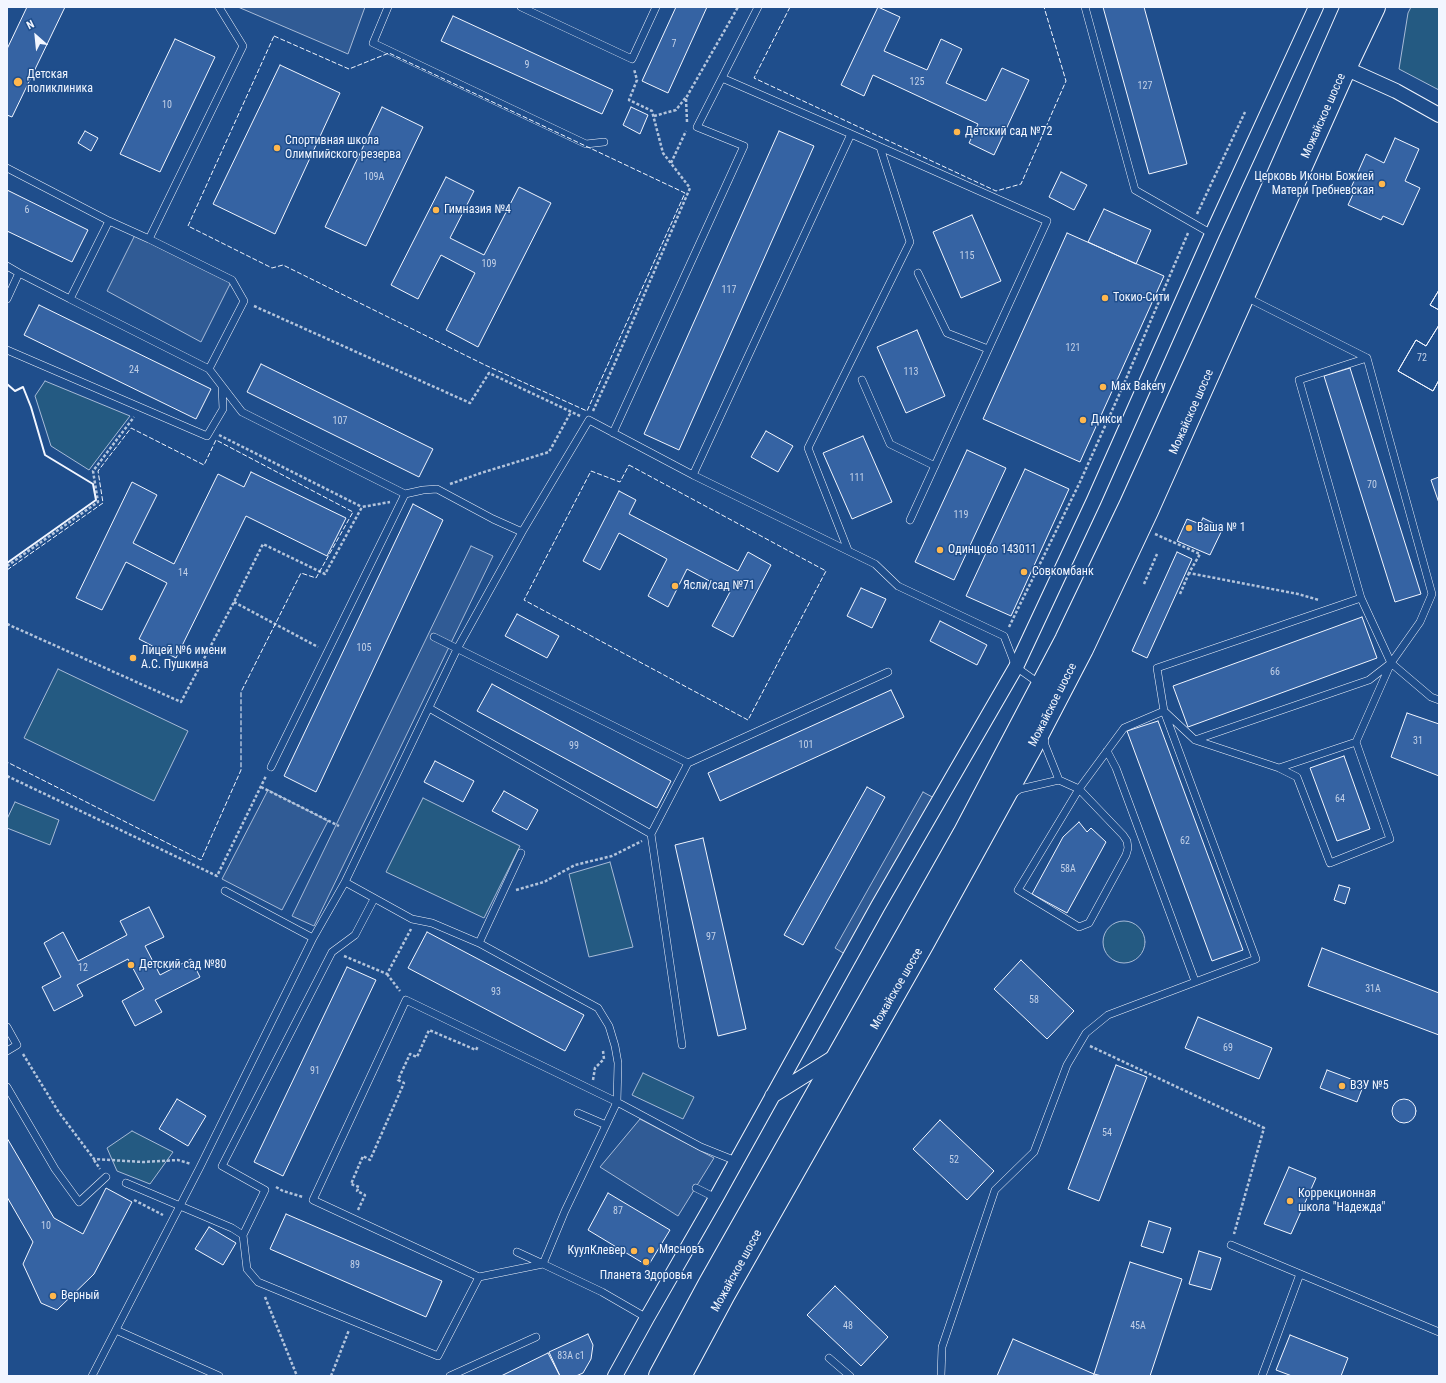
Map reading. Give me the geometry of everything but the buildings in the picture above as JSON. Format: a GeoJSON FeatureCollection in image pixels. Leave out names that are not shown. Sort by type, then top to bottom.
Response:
{"type":"FeatureCollection","features":[{"type":"Feature","properties":{"kind":"main road","name":"Можайское шоссе"},"geometry":{"type":"LineString","coordinates":[[660,1376],[964,834],[1066,640],[1144,476],[1352,7]]}},
{"type":"Feature","properties":{"kind":"main road","name":"Можайское шоссе"},"geometry":{"type":"LineString","coordinates":[[680,1376],[724,1294],[1000,804],[1082,649],[1147,511],[1345,68],[1374,7]]}},
{"type":"Feature","properties":{"kind":"street"},"geometry":{"type":"LineString","coordinates":[[615,1376],[716,1198],[878,906],[1016,667],[1094,500],[1212,234],[1316,7]]}},
{"type":"Feature","properties":{"kind":"street"},"geometry":{"type":"LineString","coordinates":[[1345,68],[1396,91],[1439,115]]}},
{"type":"Feature","properties":{"kind":"street"},"geometry":{"type":"LineString","coordinates":[[772,1097],[840,1054]]}},
{"type":"Feature","properties":{"kind":"lane"},"geometry":{"type":"LineString","coordinates":[[150,239],[243,46],[219,7]]}},
{"type":"Feature","properties":{"kind":"lane"},"geometry":{"type":"LineString","coordinates":[[388,7],[373,43],[586,144],[604,142]]}},
{"type":"Feature","properties":{"kind":"lane"},"geometry":{"type":"LineString","coordinates":[[521,7],[632,59],[656,7]]}},
{"type":"Feature","properties":{"kind":"lane"},"geometry":{"type":"LineString","coordinates":[[613,433],[744,146],[697,127],[758,7]]}},
{"type":"Feature","properties":{"kind":"lane"},"geometry":{"type":"LineString","coordinates":[[1085,7],[1135,190],[1212,234]]}},
{"type":"Feature","properties":{"kind":"lane"},"geometry":{"type":"LineString","coordinates":[[722,78],[1047,221],[910,520]]}},
{"type":"Feature","properties":{"kind":"lane"},"geometry":{"type":"LineString","coordinates":[[692,475],[851,134]]}},
{"type":"Feature","properties":{"kind":"lane"},"geometry":{"type":"LineString","coordinates":[[848,550],[808,448],[910,242],[880,147]]}},
{"type":"Feature","properties":{"kind":"lane"},"geometry":{"type":"LineString","coordinates":[[7,168],[109,221],[150,239],[232,280],[244,301],[209,369]]}},
{"type":"Feature","properties":{"kind":"lane"},"geometry":{"type":"LineString","coordinates":[[70,299],[109,221]]}},
{"type":"Feature","properties":{"kind":"lane"},"geometry":{"type":"LineString","coordinates":[[7,266],[209,369],[242,412],[404,497]]}},
{"type":"Feature","properties":{"kind":"lane"},"geometry":{"type":"LineString","coordinates":[[7,298],[19,273]]}},
{"type":"Feature","properties":{"kind":"lane"},"geometry":{"type":"LineString","coordinates":[[918,273],[947,333],[988,349]]}},
{"type":"Feature","properties":{"kind":"lane"},"geometry":{"type":"LineString","coordinates":[[1164,711],[1195,740],[1279,768],[1297,777],[1330,863],[1390,839],[1356,742],[1391,663],[1420,622],[1432,594],[1367,358],[1244,296]]}},
{"type":"Feature","properties":{"kind":"lane"},"geometry":{"type":"LineString","coordinates":[[7,350],[207,436],[223,409],[222,386]]}},
{"type":"Feature","properties":{"kind":"lane"},"geometry":{"type":"LineString","coordinates":[[1367,358],[1299,380],[1361,598],[1391,663],[1431,697],[1439,700]]}},
{"type":"Feature","properties":{"kind":"lane"},"geometry":{"type":"LineString","coordinates":[[862,380],[890,444],[935,466]]}},
{"type":"Feature","properties":{"kind":"lane"},"geometry":{"type":"LineString","coordinates":[[92,1376],[200,1167],[313,938],[345,882],[457,649],[522,532],[589,420],[692,475],[875,564],[898,586],[1004,636],[1016,667],[1042,685]]}},
{"type":"Feature","properties":{"kind":"lane"},"geometry":{"type":"LineString","coordinates":[[271,767],[404,497],[423,490],[437,489],[493,519],[522,532]]}},
{"type":"Feature","properties":{"kind":"lane"},"geometry":{"type":"LineString","coordinates":[[941,1376],[942,1347],[995,1190],[1034,1152],[1067,1065],[1086,1033],[1108,1015],[1256,959],[1164,711],[1157,668],[1361,598]]}},
{"type":"Feature","properties":{"kind":"lane"},"geometry":{"type":"LineString","coordinates":[[434,637],[688,763]]}},
{"type":"Feature","properties":{"kind":"lane"},"geometry":{"type":"LineString","coordinates":[[1195,740],[1369,680],[1391,663]]}},
{"type":"Feature","properties":{"kind":"lane"},"geometry":{"type":"LineString","coordinates":[[682,1045],[651,835],[688,763],[888,672]]}},
{"type":"Feature","properties":{"kind":"lane"},"geometry":{"type":"LineString","coordinates":[[429,708],[651,835]]}},
{"type":"Feature","properties":{"kind":"lane"},"geometry":{"type":"LineString","coordinates":[[1000,804],[1020,789],[1059,780],[1079,789],[1123,835],[1127,841],[1128,848],[1126,855],[1089,923],[1079,927],[1018,890],[1079,789],[1124,728],[1164,711]]}},
{"type":"Feature","properties":{"kind":"lane"},"geometry":{"type":"LineString","coordinates":[[1042,726],[1045,745],[1059,780]]}},
{"type":"Feature","properties":{"kind":"lane"},"geometry":{"type":"LineString","coordinates":[[1279,768],[1356,742]]}},
{"type":"Feature","properties":{"kind":"lane"},"geometry":{"type":"LineString","coordinates":[[1107,751],[1116,768],[1196,981]]}},
{"type":"Feature","properties":{"kind":"lane"},"geometry":{"type":"LineString","coordinates":[[478,943],[521,853]]}},
{"type":"Feature","properties":{"kind":"lane"},"geometry":{"type":"LineString","coordinates":[[345,882],[412,919],[432,922],[478,943],[598,1008],[609,1026],[618,1063],[617,1102],[565,1210],[543,1264]]}},
{"type":"Feature","properties":{"kind":"lane"},"geometry":{"type":"LineString","coordinates":[[225,891],[313,938]]}},
{"type":"Feature","properties":{"kind":"lane"},"geometry":{"type":"LineString","coordinates":[[374,899],[355,935],[332,952],[222,1166],[265,1190],[243,1235],[247,1269],[258,1282],[438,1356],[479,1276]]}},
{"type":"Feature","properties":{"kind":"lane"},"geometry":{"type":"LineString","coordinates":[[543,1264],[479,1276],[313,1200],[406,1000],[617,1102],[701,1147],[736,1161]]}},
{"type":"Feature","properties":{"kind":"lane"},"geometry":{"type":"LineString","coordinates":[[7,1027],[18,1045],[7,1052]]}},
{"type":"Feature","properties":{"kind":"lane"},"geometry":{"type":"LineString","coordinates":[[7,1087],[55,1169],[79,1202],[106,1177]]}},
{"type":"Feature","properties":{"kind":"lane"},"geometry":{"type":"LineString","coordinates":[[578,1113],[606,1125]]}},
{"type":"Feature","properties":{"kind":"lane"},"geometry":{"type":"LineString","coordinates":[[126,1184],[232,1228],[243,1235]]}},
{"type":"Feature","properties":{"kind":"lane"},"geometry":{"type":"LineString","coordinates":[[696,1188],[716,1198]]}},
{"type":"Feature","properties":{"kind":"lane"},"geometry":{"type":"LineString","coordinates":[[1231,1245],[1439,1332]]}},
{"type":"Feature","properties":{"kind":"lane"},"geometry":{"type":"LineString","coordinates":[[517,1252],[602,1292],[647,1318]]}},
{"type":"Feature","properties":{"kind":"lane"},"geometry":{"type":"LineString","coordinates":[[1262,1376],[1300,1274]]}},
{"type":"Feature","properties":{"kind":"lane"},"geometry":{"type":"LineString","coordinates":[[116,1330],[219,1376]]}},
{"type":"Feature","properties":{"kind":"lane"},"geometry":{"type":"LineString","coordinates":[[450,1376],[536,1337]]}},
{"type":"Feature","properties":{"kind":"lane"},"geometry":{"type":"LineString","coordinates":[[830,1358],[850,1376]]}},
{"type":"Feature","properties":{"kind":"path"},"geometry":{"type":"LineString","coordinates":[[654,116],[676,110],[686,97],[738,7]]}},
{"type":"Feature","properties":{"kind":"path"},"geometry":{"type":"LineString","coordinates":[[244,301],[470,403],[489,373],[589,420],[690,188],[663,153],[652,111],[629,100],[636,80],[632,59]]}},
{"type":"Feature","properties":{"kind":"path"},"geometry":{"type":"LineString","coordinates":[[686,97],[687,124]]}},
{"type":"Feature","properties":{"kind":"path"},"geometry":{"type":"LineString","coordinates":[[1004,636],[1068,508],[1123,386],[1192,223],[1245,112]]}},
{"type":"Feature","properties":{"kind":"path"},"geometry":{"type":"LineString","coordinates":[[671,163],[687,130]]}},
{"type":"Feature","properties":{"kind":"path"},"geometry":{"type":"LineString","coordinates":[[7,566],[98,502],[93,471],[141,408]]}},
{"type":"Feature","properties":{"kind":"path"},"geometry":{"type":"LineString","coordinates":[[437,489],[481,473],[548,452],[572,412]]}},
{"type":"Feature","properties":{"kind":"path"},"geometry":{"type":"LineString","coordinates":[[210,430],[362,507],[404,497]]}},
{"type":"Feature","properties":{"kind":"path"},"geometry":{"type":"LineString","coordinates":[[7,624],[181,702],[263,544],[325,574],[362,507]]}},
{"type":"Feature","properties":{"kind":"path"},"geometry":{"type":"LineString","coordinates":[[1068,508],[1072,513]]}},
{"type":"Feature","properties":{"kind":"path"},"geometry":{"type":"LineString","coordinates":[[1152,532],[1200,554],[1189,573],[1180,594]]}},
{"type":"Feature","properties":{"kind":"path"},"geometry":{"type":"LineString","coordinates":[[1051,542],[1057,544]]}},
{"type":"Feature","properties":{"kind":"path"},"geometry":{"type":"LineString","coordinates":[[1144,584],[1157,554]]}},
{"type":"Feature","properties":{"kind":"path"},"geometry":{"type":"LineString","coordinates":[[1189,573],[1298,594],[1341,605]]}},
{"type":"Feature","properties":{"kind":"path"},"geometry":{"type":"LineString","coordinates":[[234,602],[328,652]]}},
{"type":"Feature","properties":{"kind":"path"},"geometry":{"type":"LineString","coordinates":[[7,776],[216,876],[271,767]]}},
{"type":"Feature","properties":{"kind":"path"},"geometry":{"type":"LineString","coordinates":[[261,787],[339,826]]}},
{"type":"Feature","properties":{"kind":"path"},"geometry":{"type":"LineString","coordinates":[[502,894],[544,882],[575,865],[612,856],[651,835]]}},
{"type":"Feature","properties":{"kind":"path"},"geometry":{"type":"LineString","coordinates":[[387,974],[406,1000]]}},
{"type":"Feature","properties":{"kind":"path"},"geometry":{"type":"LineString","coordinates":[[354,1220],[365,1195],[357,1191],[359,1187],[351,1184],[363,1156],[370,1160],[404,1083],[398,1080],[410,1054],[417,1057],[429,1030],[476,1050],[482,1036]]}},
{"type":"Feature","properties":{"kind":"path"},"geometry":{"type":"LineString","coordinates":[[1081,1041],[1264,1128],[1231,1245]]}},
{"type":"Feature","properties":{"kind":"path"},"geometry":{"type":"LineString","coordinates":[[18,1045],[58,1111],[94,1160],[143,1162],[178,1160],[200,1167]]}},
{"type":"Feature","properties":{"kind":"path"},"geometry":{"type":"LineString","coordinates":[[592,1084],[595,1068]]}},
{"type":"Feature","properties":{"kind":"path"},"geometry":{"type":"LineString","coordinates":[[258,1282],[297,1376]]}},
{"type":"Feature","properties":{"kind":"path"},"geometry":{"type":"LineString","coordinates":[[331,1376],[352,1321]]}},
{"type":"Feature","properties":{"kind":"shaded area"},"geometry":{"type":"Polygon","coordinates":[[[238,7],[365,7],[348,54],[238,7]]]}},
{"type":"Feature","properties":{"kind":"shaded area"},"geometry":{"type":"Polygon","coordinates":[[[1411,7],[1439,7],[1439,90],[1399,69],[1408,13],[1411,7]]]}},
{"type":"Feature","properties":{"kind":"shaded area"},"geometry":{"type":"Polygon","coordinates":[[[136,233],[232,280],[201,342],[107,291],[136,233]]]}},
{"type":"Feature","properties":{"kind":"shaded area"},"geometry":{"type":"Polygon","coordinates":[[[45,381],[130,416],[89,470],[51,446],[35,396],[45,381]]]}},
{"type":"Feature","properties":{"kind":"shaded area"},"geometry":{"type":"Polygon","coordinates":[[[471,546],[493,556],[314,926],[292,916],[471,546]]]}},
{"type":"Feature","properties":{"kind":"shaded area"},"geometry":{"type":"Polygon","coordinates":[[[58,669],[188,731],[154,801],[24,738],[58,669]]]}},
{"type":"Feature","properties":{"kind":"shaded area"},"geometry":{"type":"Polygon","coordinates":[[[268,790],[328,821],[282,910],[222,879],[268,790]]]}},
{"type":"Feature","properties":{"kind":"shaded area"},"geometry":{"type":"Polygon","coordinates":[[[923,792],[936,799],[848,956],[835,948],[923,792]]]}},
{"type":"Feature","properties":{"kind":"shaded area"},"geometry":{"type":"Polygon","coordinates":[[[423,798],[520,846],[484,918],[386,872],[423,798]]]}},
{"type":"Feature","properties":{"kind":"shaded area"},"geometry":{"type":"Polygon","coordinates":[[[15,802],[59,820],[50,845],[7,828],[7,819],[15,802]]]}},
{"type":"Feature","properties":{"kind":"shaded area"},"geometry":{"type":"Polygon","coordinates":[[[610,862],[633,947],[589,957],[569,874],[610,862]]]}},
{"type":"Feature","properties":{"kind":"shaded area"},"geometry":{"type":"Polygon","coordinates":[[[1124,921],[1139,927],[1145,942],[1139,957],[1124,963],[1109,957],[1103,942],[1109,927],[1124,921]]]}},
{"type":"Feature","properties":{"kind":"shaded area"},"geometry":{"type":"Polygon","coordinates":[[[643,1073],[694,1097],[683,1119],[632,1095],[643,1073]]]}},
{"type":"Feature","properties":{"kind":"shaded area"},"geometry":{"type":"Polygon","coordinates":[[[640,1119],[714,1158],[678,1216],[600,1167],[640,1119]]]}},
{"type":"Feature","properties":{"kind":"shaded area"},"geometry":{"type":"Polygon","coordinates":[[[132,1131],[173,1152],[150,1184],[117,1171],[107,1148],[132,1131]]]}},
{"type":"Feature","properties":{"kind":"fence"},"geometry":{"type":"LineString","coordinates":[[790,7],[754,78],[996,191],[1021,184],[1066,81],[1044,7]]}},
{"type":"Feature","properties":{"kind":"fence"},"geometry":{"type":"LineString","coordinates":[[274,36],[349,69],[389,53],[685,193],[587,411],[485,365],[283,265],[272,268],[188,226],[274,36]]}},
{"type":"Feature","properties":{"kind":"fence"},"geometry":{"type":"LineString","coordinates":[[7,570],[103,503],[98,471],[131,428],[204,465],[216,440],[353,512],[316,578],[301,573],[241,692],[241,770],[201,860],[7,762]]}},
{"type":"Feature","properties":{"kind":"fence"},"geometry":{"type":"LineString","coordinates":[[629,465],[826,571],[748,720],[524,600],[591,471],[620,482],[629,465]]}},
{"type":"Feature","properties":{"kind":"wall"},"geometry":{"type":"LineString","coordinates":[[7,384],[15,391],[23,387],[31,407],[45,455],[93,484],[96,500],[7,563]]}},
{"type":"Feature","properties":{"kind":"place","name":"Детская поликлиника"},"geometry":{"type":"Point","coordinates":[18,82]}},
{"type":"Feature","properties":{"kind":"place","name":"Детский сад №72"},"geometry":{"type":"Point","coordinates":[957,132]}},
{"type":"Feature","properties":{"kind":"place","name":"Спортивная школа Олимпийского резерва"},"geometry":{"type":"Point","coordinates":[277,148]}},
{"type":"Feature","properties":{"kind":"place","name":"Церковь Иконы Божией Матери Гребневская"},"geometry":{"type":"Point","coordinates":[1382,184]}},
{"type":"Feature","properties":{"kind":"place","name":"Гимназия №4"},"geometry":{"type":"Point","coordinates":[436,210]}},
{"type":"Feature","properties":{"kind":"place","name":"Токио-Сити"},"geometry":{"type":"Point","coordinates":[1105,298]}},
{"type":"Feature","properties":{"kind":"place","name":"Max Bakery"},"geometry":{"type":"Point","coordinates":[1103,387]}},
{"type":"Feature","properties":{"kind":"place","name":"Дикси"},"geometry":{"type":"Point","coordinates":[1083,420]}},
{"type":"Feature","properties":{"kind":"place","name":"Ваша № 1"},"geometry":{"type":"Point","coordinates":[1189,528]}},
{"type":"Feature","properties":{"kind":"place","name":"Одинцово 143011"},"geometry":{"type":"Point","coordinates":[940,550]}},
{"type":"Feature","properties":{"kind":"place","name":"Совкомбанк"},"geometry":{"type":"Point","coordinates":[1024,572]}},
{"type":"Feature","properties":{"kind":"place","name":"Ясли/сад №71"},"geometry":{"type":"Point","coordinates":[675,586]}},
{"type":"Feature","properties":{"kind":"place","name":"Лицей №6 имени А.С. Пушкина"},"geometry":{"type":"Point","coordinates":[133,658]}},
{"type":"Feature","properties":{"kind":"place","name":"Детский сад №80"},"geometry":{"type":"Point","coordinates":[131,965]}},
{"type":"Feature","properties":{"kind":"place","name":"ВЗУ №5"},"geometry":{"type":"Point","coordinates":[1342,1086]}},
{"type":"Feature","properties":{"kind":"place","name":"Коррекционная школа \"Надежда\""},"geometry":{"type":"Point","coordinates":[1290,1201]}},
{"type":"Feature","properties":{"kind":"place","name":"Мясновъ"},"geometry":{"type":"Point","coordinates":[651,1250]}},
{"type":"Feature","properties":{"kind":"place","name":"КуулКлевер"},"geometry":{"type":"Point","coordinates":[634,1251]}},
{"type":"Feature","properties":{"kind":"place","name":"Планета Здоровья"},"geometry":{"type":"Point","coordinates":[646,1262]}},
{"type":"Feature","properties":{"kind":"place","name":"Верный"},"geometry":{"type":"Point","coordinates":[53,1296]}}]}
